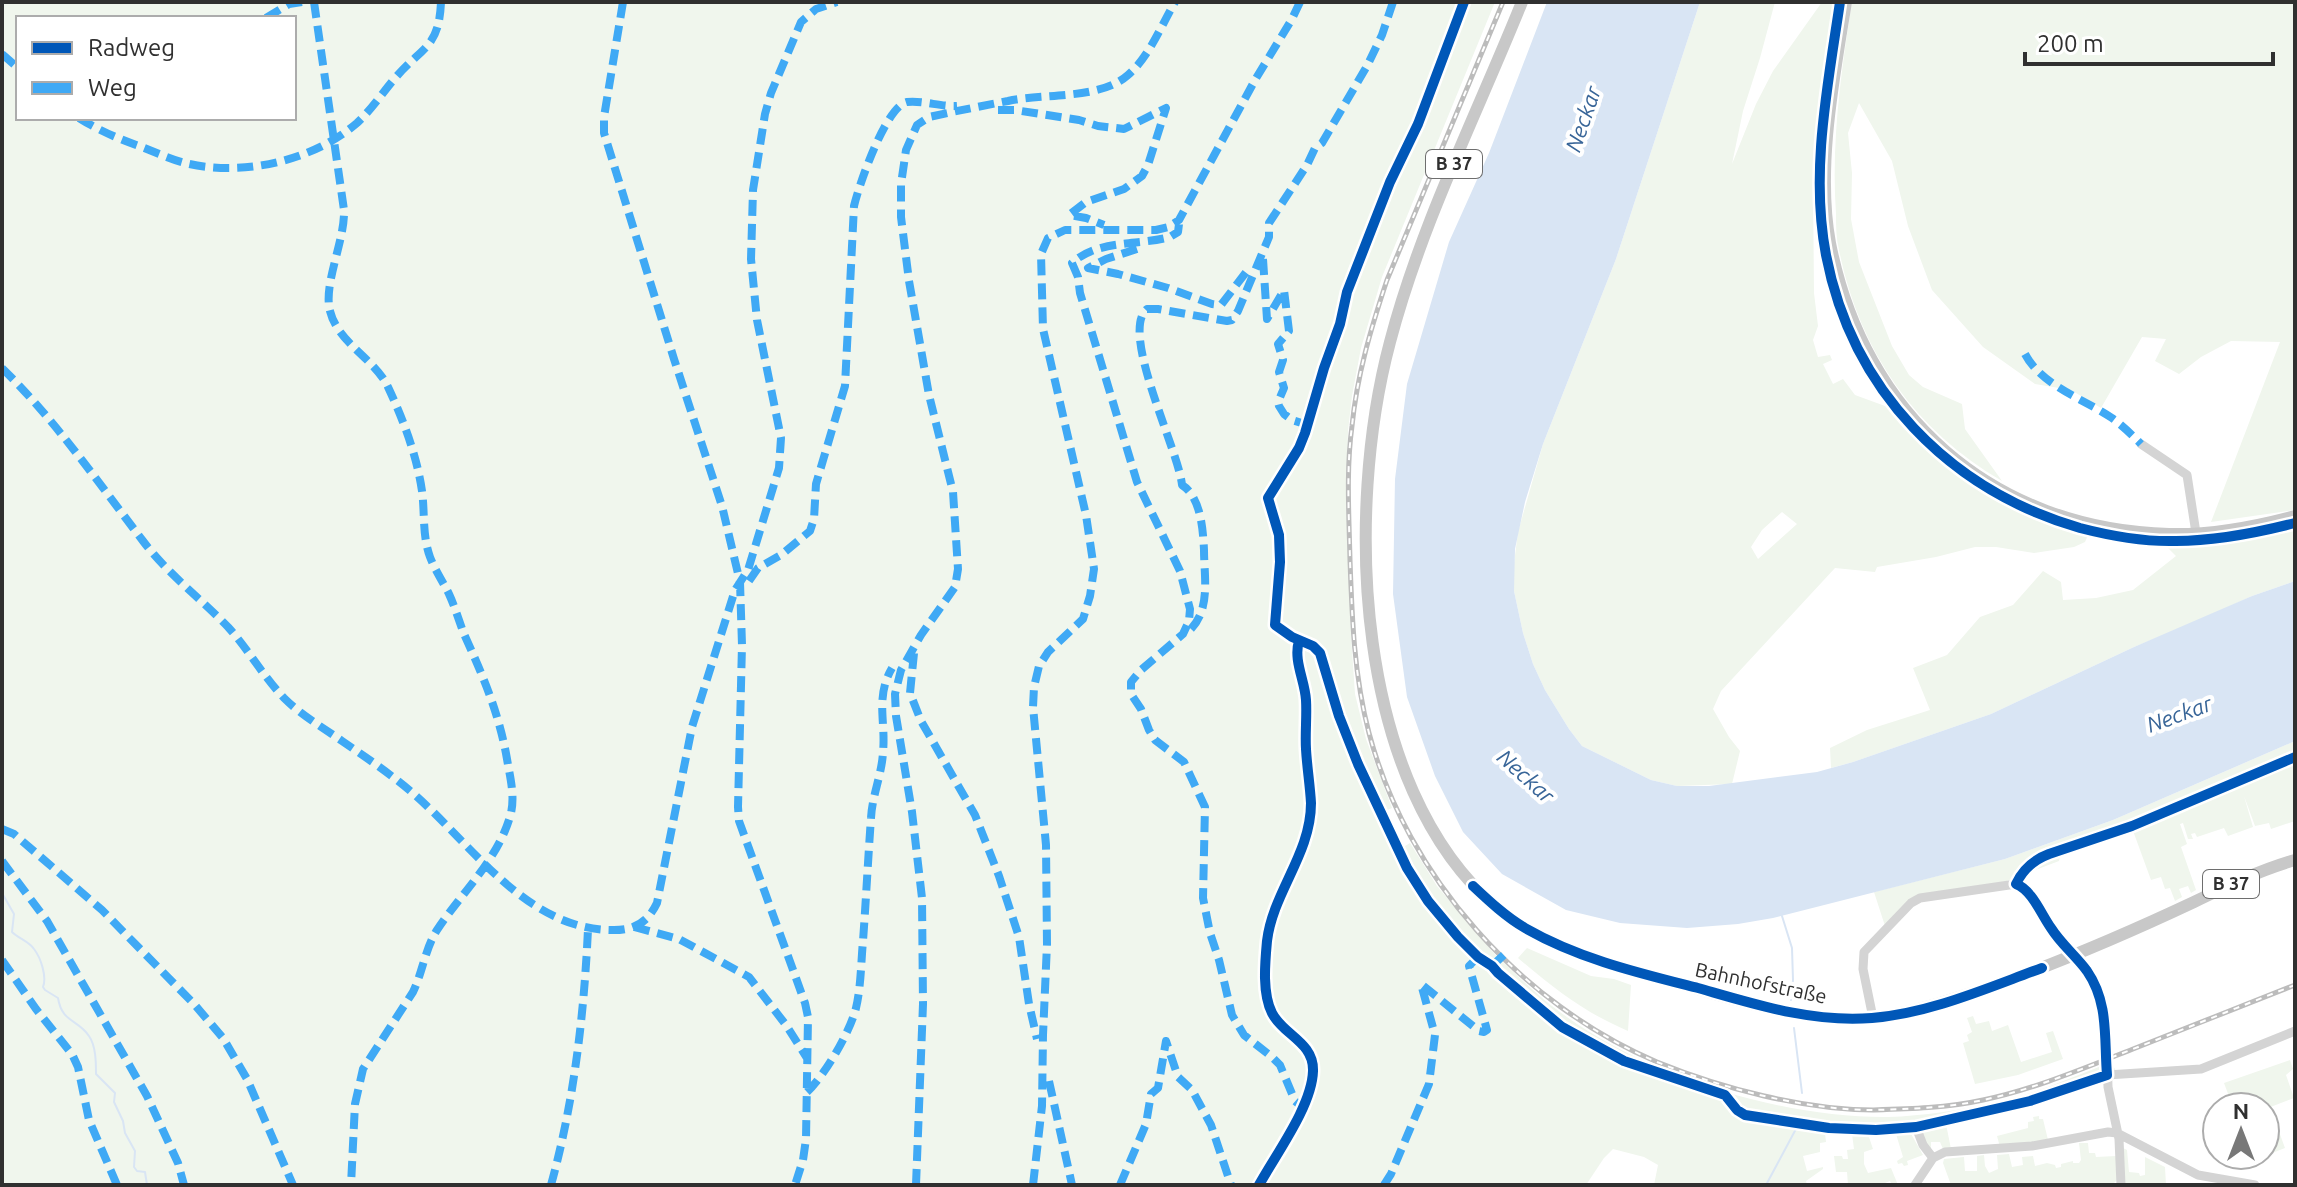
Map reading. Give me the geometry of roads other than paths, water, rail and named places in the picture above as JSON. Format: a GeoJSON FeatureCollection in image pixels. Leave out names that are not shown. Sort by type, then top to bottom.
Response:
{"type":"FeatureCollection","features":[{"type":"Feature","properties":{"kind":"main road","name":"Bahnhofstraße"},"geometry":{"type":"LineString","coordinates":[[1522,2],[1421,244],[1389,345],[1368,483],[1369,606],[1378,678],[1391,733],[1409,785],[1434,834],[1473,886],[1500,911],[1527,929],[1611,965],[1800,1014],[1873,1018],[1938,1004],[2013,979],[2103,943],[2240,880],[2295,860]]}},
{"type":"Feature","properties":{"kind":"main road"},"geometry":{"type":"LineString","coordinates":[[1846,2],[1830,116],[1825,201],[1830,242],[1842,291],[1862,345],[1885,384],[1912,419],[1950,456],[1983,480],[2061,516],[2099,526],[2134,532],[2196,533],[2246,528],[2295,516]]}},
{"type":"Feature","properties":{"kind":"street"},"geometry":{"type":"LineString","coordinates":[[2141,444],[2187,475],[2196,533]]}},
{"type":"Feature","properties":{"kind":"street"},"geometry":{"type":"LineString","coordinates":[[1873,1018],[1863,969],[1864,952],[1911,903],[1926,896],[2016,884],[2021,886],[2091,978],[2102,1005],[2106,1020],[2107,1075],[2117,1133],[2121,1185]]}},
{"type":"Feature","properties":{"kind":"street"},"geometry":{"type":"LineString","coordinates":[[1791,1122],[1829,1128],[1876,1130],[1916,1127],[2030,1101],[2107,1075],[2201,1069],[2295,1031]]}},
{"type":"Feature","properties":{"kind":"street"},"geometry":{"type":"LineString","coordinates":[[1916,1127],[1923,1145],[1933,1158]]}},
{"type":"Feature","properties":{"kind":"street"},"geometry":{"type":"LineString","coordinates":[[1915,1185],[1933,1158],[1945,1152],[2032,1146],[2108,1132],[2117,1133],[2198,1175],[2255,1185]]}},
{"type":"Feature","properties":{"kind":"water","name":"Neckar"},"geometry":{"type":"Polygon","coordinates":[[[1547,2],[1700,2],[1616,259],[1543,444],[1525,502],[1515,549],[1514,591],[1533,664],[1545,690],[1582,746],[1651,780],[1677,786],[1709,786],[1817,772],[1991,714],[2134,647],[2252,596],[2295,581],[2295,741],[2113,820],[2005,859],[1773,918],[1738,924],[1687,928],[1620,923],[1566,910],[1502,874],[1463,832],[1435,776],[1407,697],[1393,594],[1395,479],[1407,384],[1449,242],[1489,153],[1547,2]]]}},
{"type":"Feature","properties":{"kind":"waterway"},"geometry":{"type":"LineString","coordinates":[[2,893],[14,914],[12,932],[32,947],[39,957],[44,973],[43,987],[58,998],[63,1012],[91,1040],[96,1074],[115,1093],[114,1102],[135,1151],[134,1167],[137,1171],[145,1172],[147,1185]]}},
{"type":"Feature","properties":{"kind":"waterway"},"geometry":{"type":"LineString","coordinates":[[1782,916],[1792,948],[1791,1000]]}},
{"type":"Feature","properties":{"kind":"waterway"},"geometry":{"type":"LineString","coordinates":[[1794,1028],[1802,1093]]}},
{"type":"Feature","properties":{"kind":"waterway"},"geometry":{"type":"LineString","coordinates":[[1766,1185],[1797,1127]]}},
{"type":"Feature","properties":{"kind":"railway"},"geometry":{"type":"LineString","coordinates":[[1503,2],[1381,298],[1357,388],[1348,476],[1355,647],[1369,733],[1387,786],[1411,837],[1441,885],[1476,930],[1516,970],[1560,1006],[1607,1037],[1657,1062],[1763,1096],[1847,1109],[1928,1108],[2002,1095],[2078,1071],[2295,985]]}}]}
